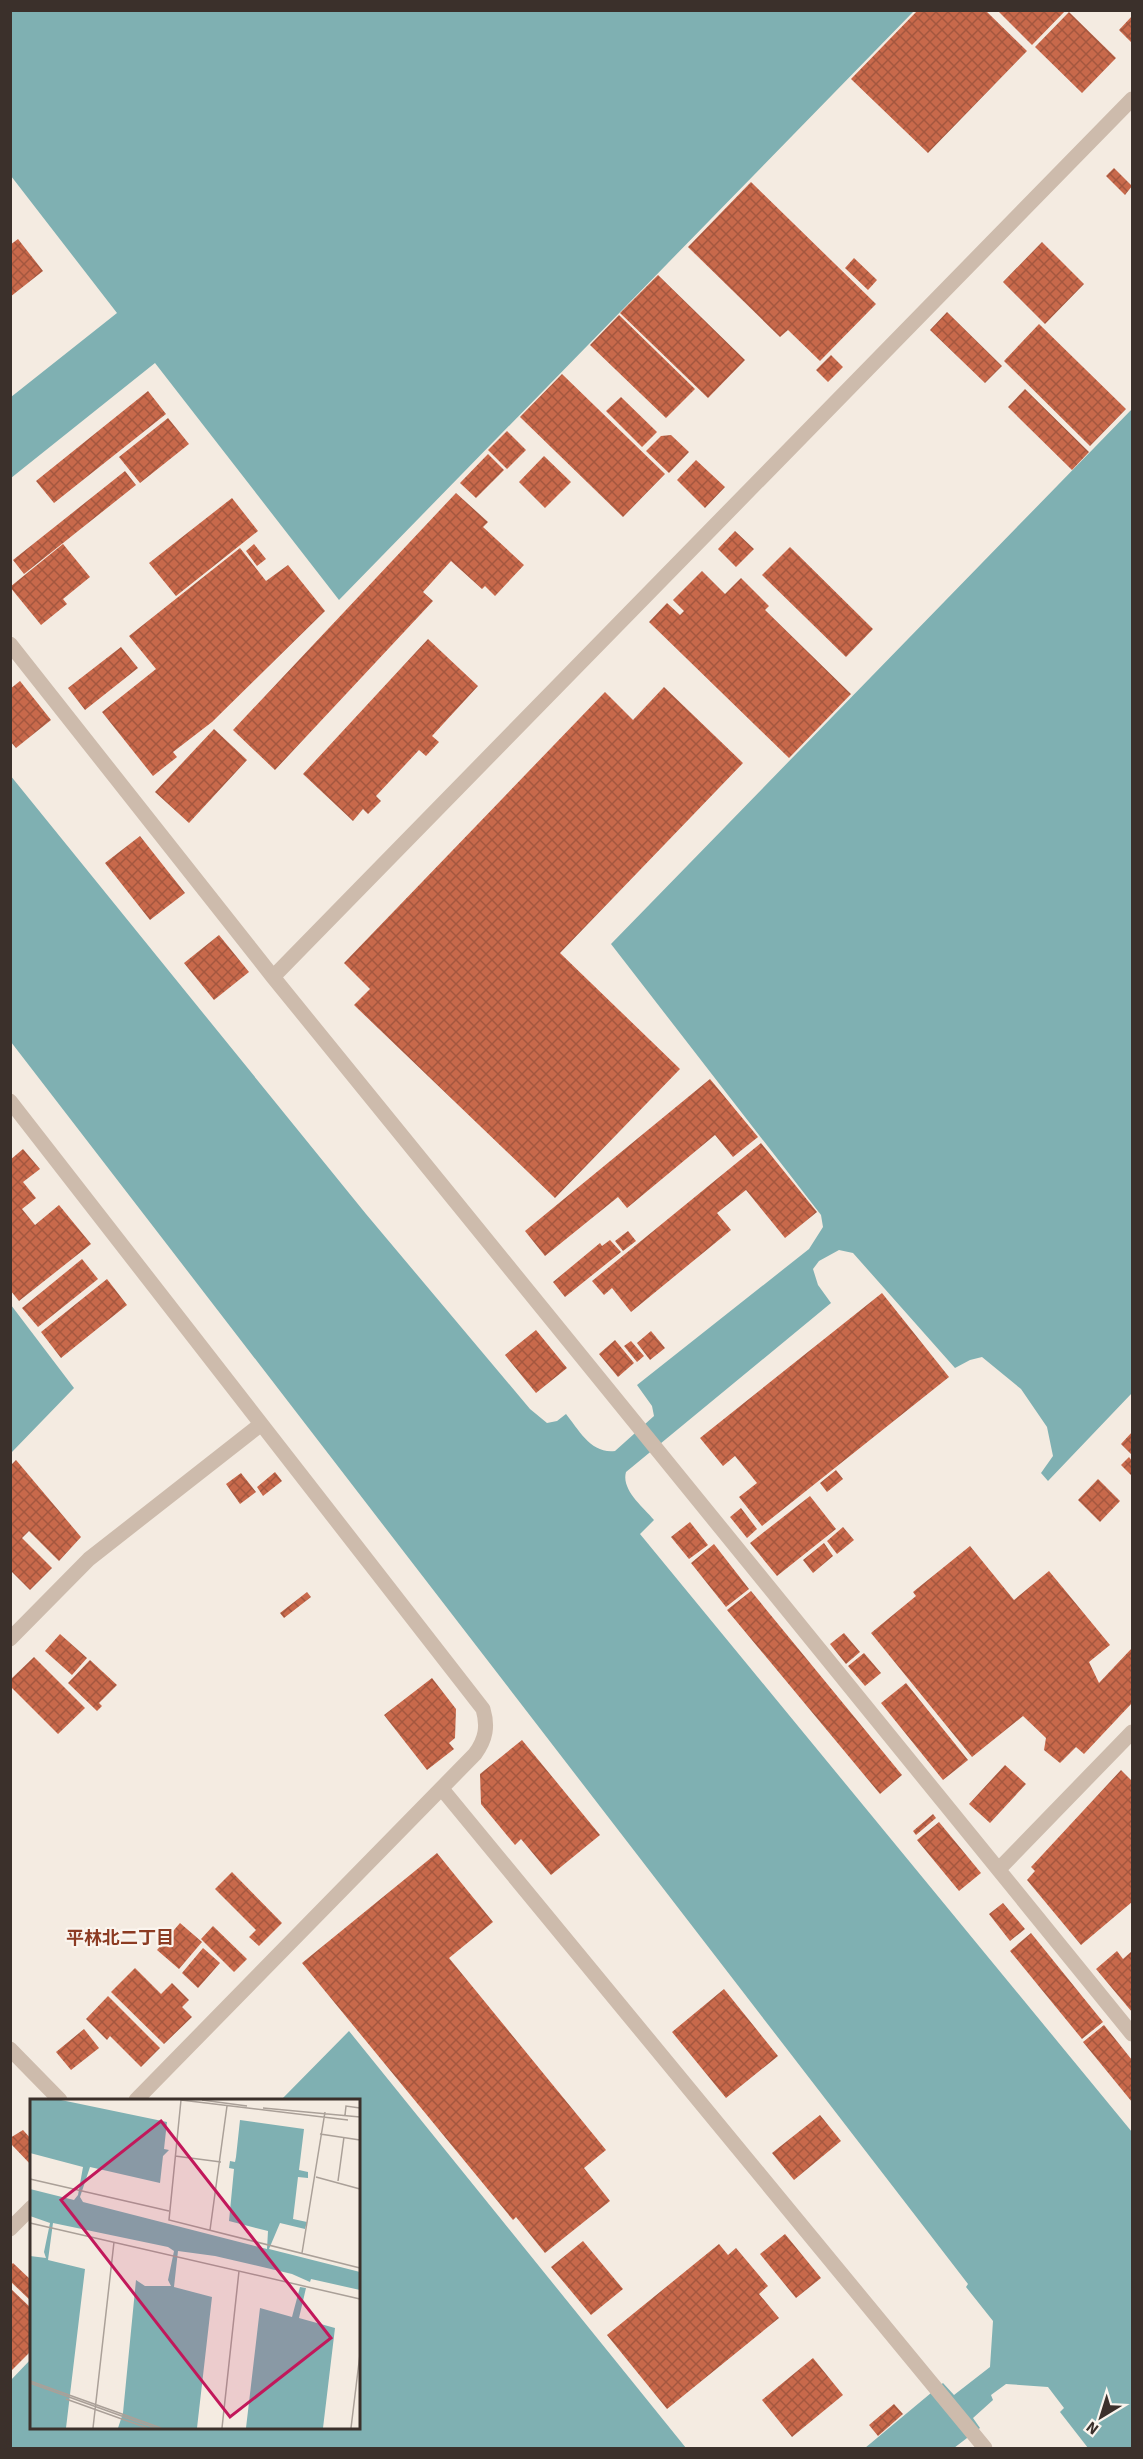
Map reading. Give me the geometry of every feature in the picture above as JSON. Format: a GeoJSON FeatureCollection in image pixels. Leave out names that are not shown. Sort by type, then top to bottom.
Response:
{"type":"FeatureCollection","features":[{"type":"Feature","properties":{"kind":"street"},"geometry":{"type":"LineString","coordinates":[[273,977],[1132,99]]}},
{"type":"Feature","properties":{"kind":"street"},"geometry":{"type":"LineString","coordinates":[[10,644],[273,977],[1132,2034]]}},
{"type":"Feature","properties":{"kind":"street"},"geometry":{"type":"LineString","coordinates":[[10,1101],[483,1709],[486,1721],[482,1744],[442,1789],[137,2099]]}},
{"type":"Feature","properties":{"kind":"street"},"geometry":{"type":"LineString","coordinates":[[10,1639],[89,1559],[260,1425]]}},
{"type":"Feature","properties":{"kind":"street"},"geometry":{"type":"LineString","coordinates":[[999,1869],[1132,1732]]}},
{"type":"Feature","properties":{"kind":"street"},"geometry":{"type":"LineString","coordinates":[[442,1789],[981,2444]]}},
{"type":"Feature","properties":{"kind":"street"},"geometry":{"type":"LineString","coordinates":[[10,2049],[59,2099]]}},
{"type":"Feature","properties":{"kind":"street"},"geometry":{"type":"LineString","coordinates":[[10,2229],[30,2209]]}},
{"type":"Feature","properties":{"kind":"water"},"geometry":{"type":"Polygon","coordinates":[[[11,10],[914,11],[339,600],[155,363],[11,478],[11,397],[117,313],[11,176],[11,10]]]}},
{"type":"Feature","properties":{"kind":"water"},"geometry":{"type":"Polygon","coordinates":[[[1132,409],[1132,1393],[1048,1481],[1041,1473],[1053,1456],[1047,1427],[1021,1389],[982,1357],[955,1368],[853,1253],[839,1250],[819,1261],[813,1269],[818,1285],[831,1303],[626,1472],[625,1479],[630,1492],[654,1520],[640,1534],[1132,2132],[1132,2448],[1088,2448],[1060,2412],[1064,2408],[1048,2387],[1006,2384],[991,2395],[993,2400],[973,2418],[980,2428],[954,2448],[865,2448],[943,2383],[954,2395],[990,2367],[993,2321],[966,2287],[968,2284],[11,1042],[10,775],[366,1214],[530,1409],[547,1423],[557,1421],[566,1414],[592,1445],[599,1449],[615,1451],[654,1416],[652,1406],[637,1385],[809,1249],[823,1227],[821,1215],[611,944],[1132,409]]]}},
{"type":"Feature","properties":{"kind":"water"},"geometry":{"type":"Polygon","coordinates":[[[11,1305],[74,1388],[10,1453],[11,1305]]]}},
{"type":"Feature","properties":{"kind":"water"},"geometry":{"type":"Polygon","coordinates":[[[349,2031],[686,2448],[11,2448],[11,2380],[30,2360],[30,2429],[360,2429],[360,2099],[282,2099],[349,2031]]]}},
{"type":"Feature","properties":{"kind":"building"},"geometry":{"type":"Polygon","coordinates":[[[918,10],[985,10],[1027,51],[928,153],[851,79],[918,10]]]}},
{"type":"Feature","properties":{"kind":"building"},"geometry":{"type":"Polygon","coordinates":[[[997,10],[1066,10],[1032,45],[997,10]]]}},
{"type":"Feature","properties":{"kind":"building"},"geometry":{"type":"Polygon","coordinates":[[[1069,12],[1116,58],[1082,93],[1035,47],[1069,12]]]}},
{"type":"Feature","properties":{"kind":"building"},"geometry":{"type":"Polygon","coordinates":[[[1132,16],[1132,43],[1119,30],[1132,16]]]}},
{"type":"Feature","properties":{"kind":"building"},"geometry":{"type":"Polygon","coordinates":[[[1114,168],[1132,186],[1125,195],[1106,176],[1114,168]]]}},
{"type":"Feature","properties":{"kind":"building"},"geometry":{"type":"Polygon","coordinates":[[[751,182],[876,304],[820,361],[788,330],[780,337],[688,247],[751,182]]]}},
{"type":"Feature","properties":{"kind":"building"},"geometry":{"type":"Polygon","coordinates":[[[18,239],[43,271],[10,297],[10,245],[18,239]]]}},
{"type":"Feature","properties":{"kind":"building"},"geometry":{"type":"Polygon","coordinates":[[[1042,242],[1084,284],[1045,324],[1003,282],[1042,242]]]}},
{"type":"Feature","properties":{"kind":"building"},"geometry":{"type":"Polygon","coordinates":[[[854,258],[877,280],[868,290],[845,268],[854,258]]]}},
{"type":"Feature","properties":{"kind":"building"},"geometry":{"type":"Polygon","coordinates":[[[658,275],[745,360],[708,398],[620,313],[658,275]]]}},
{"type":"Feature","properties":{"kind":"building"},"geometry":{"type":"Polygon","coordinates":[[[947,312],[1002,366],[985,383],[930,330],[947,312]]]}},
{"type":"Feature","properties":{"kind":"building"},"geometry":{"type":"Polygon","coordinates":[[[619,315],[695,389],[666,418],[590,345],[619,315]]]}},
{"type":"Feature","properties":{"kind":"building"},"geometry":{"type":"Polygon","coordinates":[[[1039,324],[1126,409],[1090,446],[1004,361],[1039,324]]]}},
{"type":"Feature","properties":{"kind":"building"},"geometry":{"type":"Polygon","coordinates":[[[831,355],[843,367],[828,382],[816,370],[831,355]]]}},
{"type":"Feature","properties":{"kind":"building"},"geometry":{"type":"Polygon","coordinates":[[[562,374],[665,474],[623,517],[520,417],[562,374]]]}},
{"type":"Feature","properties":{"kind":"building"},"geometry":{"type":"Polygon","coordinates":[[[1025,389],[1089,452],[1072,470],[1008,407],[1025,389]]]}},
{"type":"Feature","properties":{"kind":"building"},"geometry":{"type":"Polygon","coordinates":[[[148,391],[166,414],[54,503],[36,481],[148,391]]]}},
{"type":"Feature","properties":{"kind":"building"},"geometry":{"type":"Polygon","coordinates":[[[621,397],[657,432],[642,447],[606,411],[621,397]]]}},
{"type":"Feature","properties":{"kind":"building"},"geometry":{"type":"Polygon","coordinates":[[[168,418],[189,444],[140,483],[119,457],[168,418]]]}},
{"type":"Feature","properties":{"kind":"building"},"geometry":{"type":"Polygon","coordinates":[[[507,431],[526,450],[507,469],[488,450],[507,431]]]}},
{"type":"Feature","properties":{"kind":"building"},"geometry":{"type":"Polygon","coordinates":[[[671,435],[689,452],[669,473],[646,451],[661,436],[671,435]]]}},
{"type":"Feature","properties":{"kind":"building"},"geometry":{"type":"Polygon","coordinates":[[[488,454],[504,470],[476,498],[460,483],[488,454]]]}},
{"type":"Feature","properties":{"kind":"building"},"geometry":{"type":"Polygon","coordinates":[[[544,456],[571,482],[545,508],[519,482],[544,456]]]}},
{"type":"Feature","properties":{"kind":"building"},"geometry":{"type":"Polygon","coordinates":[[[696,460],[725,487],[705,508],[677,480],[696,460]]]}},
{"type":"Feature","properties":{"kind":"building"},"geometry":{"type":"Polygon","coordinates":[[[125,471],[136,485],[24,574],[13,560],[125,471]]]}},
{"type":"Feature","properties":{"kind":"building"},"geometry":{"type":"Polygon","coordinates":[[[456,493],[488,522],[483,527],[524,565],[495,596],[485,586],[482,589],[451,561],[423,592],[433,601],[275,770],[233,730],[456,493]]]}},
{"type":"Feature","properties":{"kind":"building"},"geometry":{"type":"Polygon","coordinates":[[[232,498],[258,531],[176,596],[149,563],[232,498]]]}},
{"type":"Feature","properties":{"kind":"building"},"geometry":{"type":"Polygon","coordinates":[[[735,531],[754,549],[736,567],[718,549],[735,531]]]}},
{"type":"Feature","properties":{"kind":"building"},"geometry":{"type":"Polygon","coordinates":[[[63,544],[90,577],[63,599],[67,604],[41,625],[10,587],[63,544]]]}},
{"type":"Feature","properties":{"kind":"building"},"geometry":{"type":"Polygon","coordinates":[[[254,544],[266,559],[257,566],[246,551],[254,544]]]}},
{"type":"Feature","properties":{"kind":"building"},"geometry":{"type":"Polygon","coordinates":[[[790,547],[873,629],[846,657],[762,575],[790,547]]]}},
{"type":"Feature","properties":{"kind":"building"},"geometry":{"type":"Polygon","coordinates":[[[240,548],[266,581],[288,565],[325,611],[212,722],[173,752],[177,757],[153,776],[102,712],[156,669],[129,636],[240,548]]]}},
{"type":"Feature","properties":{"kind":"building"},"geometry":{"type":"Polygon","coordinates":[[[702,571],[725,594],[741,578],[769,606],[765,610],[851,694],[789,758],[649,622],[667,603],[680,615],[684,611],[673,600],[702,571]]]}},
{"type":"Feature","properties":{"kind":"building"},"geometry":{"type":"Polygon","coordinates":[[[428,639],[478,686],[432,736],[439,742],[426,756],[419,750],[376,796],[381,801],[368,814],[363,809],[353,821],[303,774],[428,639]]]}},
{"type":"Feature","properties":{"kind":"building"},"geometry":{"type":"Polygon","coordinates":[[[121,647],[138,668],[85,710],[68,688],[121,647]]]}},
{"type":"Feature","properties":{"kind":"building"},"geometry":{"type":"Polygon","coordinates":[[[20,681],[51,720],[16,748],[10,741],[10,689],[20,681]]]}},
{"type":"Feature","properties":{"kind":"building"},"geometry":{"type":"Polygon","coordinates":[[[664,687],[743,763],[560,953],[680,1069],[555,1198],[354,1005],[370,989],[344,963],[605,692],[633,720],[664,687]]]}},
{"type":"Feature","properties":{"kind":"building"},"geometry":{"type":"Polygon","coordinates":[[[214,729],[247,760],[189,823],[155,792],[214,729]]]}},
{"type":"Feature","properties":{"kind":"building"},"geometry":{"type":"Polygon","coordinates":[[[140,836],[185,893],[150,920],[105,863],[140,836]]]}},
{"type":"Feature","properties":{"kind":"building"},"geometry":{"type":"Polygon","coordinates":[[[219,935],[249,972],[214,1000],[184,963],[219,935]]]}},
{"type":"Feature","properties":{"kind":"building"},"geometry":{"type":"Polygon","coordinates":[[[710,1079],[758,1137],[733,1157],[715,1135],[627,1208],[618,1197],[545,1256],[525,1231],[710,1079]]]}},
{"type":"Feature","properties":{"kind":"building"},"geometry":{"type":"Polygon","coordinates":[[[761,1143],[817,1212],[785,1238],[746,1190],[717,1213],[731,1230],[631,1312],[612,1288],[604,1295],[592,1281],[761,1143]]]}},
{"type":"Feature","properties":{"kind":"building"},"geometry":{"type":"Polygon","coordinates":[[[23,1149],[40,1169],[23,1182],[36,1198],[22,1209],[35,1225],[59,1205],[91,1244],[19,1301],[10,1290],[10,1160],[23,1149]]]}},
{"type":"Feature","properties":{"kind":"building"},"geometry":{"type":"Polygon","coordinates":[[[628,1231],[636,1241],[623,1251],[615,1241],[628,1231]]]}},
{"type":"Feature","properties":{"kind":"building"},"geometry":{"type":"Polygon","coordinates":[[[610,1240],[621,1252],[565,1297],[553,1282],[600,1243],[602,1246],[610,1240]]]}},
{"type":"Feature","properties":{"kind":"building"},"geometry":{"type":"Polygon","coordinates":[[[82,1259],[98,1279],[38,1327],[22,1308],[82,1259]]]}},
{"type":"Feature","properties":{"kind":"building"},"geometry":{"type":"Polygon","coordinates":[[[107,1279],[127,1305],[61,1358],[41,1332],[107,1279]]]}},
{"type":"Feature","properties":{"kind":"building"},"geometry":{"type":"Polygon","coordinates":[[[882,1293],[949,1377],[762,1526],[739,1497],[757,1483],[735,1456],[723,1466],[700,1438],[882,1293]]]}},
{"type":"Feature","properties":{"kind":"building"},"geometry":{"type":"Polygon","coordinates":[[[536,1330],[567,1368],[536,1393],[505,1355],[536,1330]]]}},
{"type":"Feature","properties":{"kind":"building"},"geometry":{"type":"Polygon","coordinates":[[[651,1331],[665,1348],[650,1360],[637,1343],[651,1331]]]}},
{"type":"Feature","properties":{"kind":"building"},"geometry":{"type":"Polygon","coordinates":[[[615,1340],[634,1363],[618,1377],[599,1354],[615,1340]]]}},
{"type":"Feature","properties":{"kind":"building"},"geometry":{"type":"Polygon","coordinates":[[[631,1341],[644,1356],[637,1362],[624,1346],[631,1341]]]}},
{"type":"Feature","properties":{"kind":"building"},"geometry":{"type":"Polygon","coordinates":[[[1132,1432],[1132,1455],[1121,1444],[1132,1432]]]}},
{"type":"Feature","properties":{"kind":"building"},"geometry":{"type":"Polygon","coordinates":[[[1129,1457],[1132,1461],[1132,1476],[1121,1465],[1129,1457]]]}},
{"type":"Feature","properties":{"kind":"building"},"geometry":{"type":"Polygon","coordinates":[[[16,1460],[81,1537],[59,1561],[29,1531],[22,1538],[52,1568],[30,1590],[10,1570],[10,1466],[16,1460]]]}},
{"type":"Feature","properties":{"kind":"building"},"geometry":{"type":"Polygon","coordinates":[[[836,1470],[843,1479],[827,1492],[820,1483],[836,1470]]]}},
{"type":"Feature","properties":{"kind":"building"},"geometry":{"type":"Polygon","coordinates":[[[275,1472],[282,1481],[263,1496],[257,1487],[275,1472]]]}},
{"type":"Feature","properties":{"kind":"building"},"geometry":{"type":"Polygon","coordinates":[[[241,1473],[256,1492],[240,1504],[226,1484],[241,1473]]]}},
{"type":"Feature","properties":{"kind":"building"},"geometry":{"type":"Polygon","coordinates":[[[1098,1479],[1120,1501],[1100,1522],[1078,1500],[1098,1479]]]}},
{"type":"Feature","properties":{"kind":"building"},"geometry":{"type":"Polygon","coordinates":[[[810,1496],[836,1529],[777,1576],[750,1543],[810,1496]]]}},
{"type":"Feature","properties":{"kind":"building"},"geometry":{"type":"Polygon","coordinates":[[[741,1508],[757,1529],[747,1538],[730,1517],[741,1508]]]}},
{"type":"Feature","properties":{"kind":"building"},"geometry":{"type":"Polygon","coordinates":[[[690,1522],[708,1545],[689,1559],[671,1537],[690,1522]]]}},
{"type":"Feature","properties":{"kind":"building"},"geometry":{"type":"Polygon","coordinates":[[[843,1527],[854,1540],[837,1554],[827,1541],[843,1527]]]}},
{"type":"Feature","properties":{"kind":"building"},"geometry":{"type":"Polygon","coordinates":[[[824,1543],[833,1556],[813,1573],[803,1560],[824,1543]]]}},
{"type":"Feature","properties":{"kind":"building"},"geometry":{"type":"Polygon","coordinates":[[[714,1544],[749,1589],[726,1607],[691,1563],[714,1544]]]}},
{"type":"Feature","properties":{"kind":"building"},"geometry":{"type":"Polygon","coordinates":[[[970,1546],[1014,1600],[1049,1571],[1110,1645],[1089,1662],[1099,1683],[1132,1648],[1132,1703],[1084,1754],[1076,1747],[1060,1763],[1044,1750],[1046,1738],[1023,1716],[972,1757],[871,1633],[916,1596],[913,1592],[970,1546]]]}},
{"type":"Feature","properties":{"kind":"building"},"geometry":{"type":"Polygon","coordinates":[[[751,1591],[902,1775],[880,1794],[727,1610],[751,1591]]]}},
{"type":"Feature","properties":{"kind":"building"},"geometry":{"type":"Polygon","coordinates":[[[307,1592],[311,1597],[284,1618],[280,1613],[307,1592]]]}},
{"type":"Feature","properties":{"kind":"building"},"geometry":{"type":"Polygon","coordinates":[[[844,1633],[860,1652],[846,1664],[830,1644],[844,1633]]]}},
{"type":"Feature","properties":{"kind":"building"},"geometry":{"type":"Polygon","coordinates":[[[60,1634],[87,1658],[72,1675],[45,1651],[60,1634]]]}},
{"type":"Feature","properties":{"kind":"building"},"geometry":{"type":"Polygon","coordinates":[[[864,1653],[881,1673],[865,1686],[848,1666],[864,1653]]]}},
{"type":"Feature","properties":{"kind":"building"},"geometry":{"type":"Polygon","coordinates":[[[34,1657],[85,1708],[58,1734],[10,1686],[10,1680],[34,1657]]]}},
{"type":"Feature","properties":{"kind":"building"},"geometry":{"type":"Polygon","coordinates":[[[90,1660],[117,1685],[99,1703],[102,1706],[97,1711],[68,1683],[90,1660]]]}},
{"type":"Feature","properties":{"kind":"building"},"geometry":{"type":"Polygon","coordinates":[[[432,1678],[456,1709],[455,1738],[449,1743],[454,1749],[427,1770],[384,1715],[432,1678]]]}},
{"type":"Feature","properties":{"kind":"building"},"geometry":{"type":"Polygon","coordinates":[[[906,1683],[968,1760],[943,1780],[881,1703],[906,1683]]]}},
{"type":"Feature","properties":{"kind":"building"},"geometry":{"type":"Polygon","coordinates":[[[522,1740],[600,1835],[551,1875],[521,1839],[515,1845],[481,1804],[480,1774],[522,1740]]]}},
{"type":"Feature","properties":{"kind":"building"},"geometry":{"type":"Polygon","coordinates":[[[1005,1765],[1026,1784],[990,1823],[969,1804],[1005,1765]]]}},
{"type":"Feature","properties":{"kind":"building"},"geometry":{"type":"Polygon","coordinates":[[[1121,1770],[1132,1781],[1132,1902],[1081,1945],[1027,1880],[1035,1871],[1031,1867],[1121,1770]]]}},
{"type":"Feature","properties":{"kind":"building"},"geometry":{"type":"Polygon","coordinates":[[[933,1814],[936,1818],[916,1835],[913,1831],[933,1814]]]}},
{"type":"Feature","properties":{"kind":"building"},"geometry":{"type":"Polygon","coordinates":[[[939,1822],[981,1873],[959,1891],[917,1840],[939,1822]]]}},
{"type":"Feature","properties":{"kind":"building"},"geometry":{"type":"Polygon","coordinates":[[[437,1853],[493,1922],[449,1958],[606,2150],[584,2168],[610,2201],[545,2253],[516,2217],[513,2220],[302,1963],[437,1853]]]}},
{"type":"Feature","properties":{"kind":"building"},"geometry":{"type":"Polygon","coordinates":[[[232,1872],[282,1923],[259,1946],[249,1937],[256,1930],[215,1889],[232,1872]]]}},
{"type":"Feature","properties":{"kind":"building"},"geometry":{"type":"Polygon","coordinates":[[[1003,1903],[1025,1929],[1010,1941],[989,1914],[1003,1903]]]}},
{"type":"Feature","properties":{"kind":"building"},"geometry":{"type":"Polygon","coordinates":[[[180,1923],[202,1942],[179,1969],[157,1950],[180,1923]]]}},
{"type":"Feature","properties":{"kind":"building"},"geometry":{"type":"Polygon","coordinates":[[[213,1926],[247,1959],[234,1972],[201,1939],[213,1926]]]}},
{"type":"Feature","properties":{"kind":"building"},"geometry":{"type":"Polygon","coordinates":[[[1031,1933],[1103,2022],[1082,2039],[1010,1951],[1031,1933]]]}},
{"type":"Feature","properties":{"kind":"building"},"geometry":{"type":"Polygon","coordinates":[[[203,1948],[220,1963],[198,1988],[182,1973],[203,1948]]]}},
{"type":"Feature","properties":{"kind":"building"},"geometry":{"type":"Polygon","coordinates":[[[1117,1951],[1123,1959],[1132,1951],[1132,2012],[1096,1969],[1117,1951]]]}},
{"type":"Feature","properties":{"kind":"building"},"geometry":{"type":"Polygon","coordinates":[[[135,1968],[161,1994],[172,1983],[189,2000],[182,2007],[192,2017],[164,2044],[111,1992],[135,1968]]]}},
{"type":"Feature","properties":{"kind":"building"},"geometry":{"type":"Polygon","coordinates":[[[724,1989],[778,2056],[726,2098],[672,2032],[724,1989]]]}},
{"type":"Feature","properties":{"kind":"building"},"geometry":{"type":"Polygon","coordinates":[[[108,1996],[160,2048],[141,2067],[110,2036],[107,2040],[86,2019],[108,1996]]]}},
{"type":"Feature","properties":{"kind":"building"},"geometry":{"type":"Polygon","coordinates":[[[1104,2025],[1132,2060],[1132,2102],[1083,2042],[1104,2025]]]}},
{"type":"Feature","properties":{"kind":"building"},"geometry":{"type":"Polygon","coordinates":[[[84,2029],[99,2048],[71,2070],[56,2052],[84,2029]]]}},
{"type":"Feature","properties":{"kind":"building"},"geometry":{"type":"Polygon","coordinates":[[[820,2115],[841,2141],[794,2180],[772,2153],[820,2115]]]}},
{"type":"Feature","properties":{"kind":"building"},"geometry":{"type":"Polygon","coordinates":[[[23,2130],[30,2138],[30,2164],[12,2145],[10,2146],[10,2138],[23,2130]]]}},
{"type":"Feature","properties":{"kind":"building"},"geometry":{"type":"Polygon","coordinates":[[[785,2234],[821,2278],[796,2298],[760,2254],[785,2234]]]}},
{"type":"Feature","properties":{"kind":"building"},"geometry":{"type":"Polygon","coordinates":[[[583,2241],[623,2289],[591,2315],[551,2267],[583,2241]]]}},
{"type":"Feature","properties":{"kind":"building"},"geometry":{"type":"Polygon","coordinates":[[[719,2244],[728,2255],[736,2248],[768,2286],[759,2294],[779,2318],[667,2409],[607,2335],[719,2244]]]}},
{"type":"Feature","properties":{"kind":"building"},"geometry":{"type":"Polygon","coordinates":[[[13,2263],[30,2279],[30,2300],[10,2281],[10,2266],[13,2263]]]}},
{"type":"Feature","properties":{"kind":"building"},"geometry":{"type":"Polygon","coordinates":[[[10,2288],[30,2307],[30,2352],[10,2372],[10,2288]]]}},
{"type":"Feature","properties":{"kind":"building"},"geometry":{"type":"Polygon","coordinates":[[[813,2358],[843,2395],[792,2437],[762,2400],[813,2358]]]}},
{"type":"Feature","properties":{"kind":"building"},"geometry":{"type":"Polygon","coordinates":[[[894,2404],[903,2414],[878,2436],[869,2425],[894,2404]]]}},
{"type":"Feature","properties":{"kind":"district","name":"平林北二丁目"},"geometry":{"type":"Point","coordinates":[120,1938]}}]}
